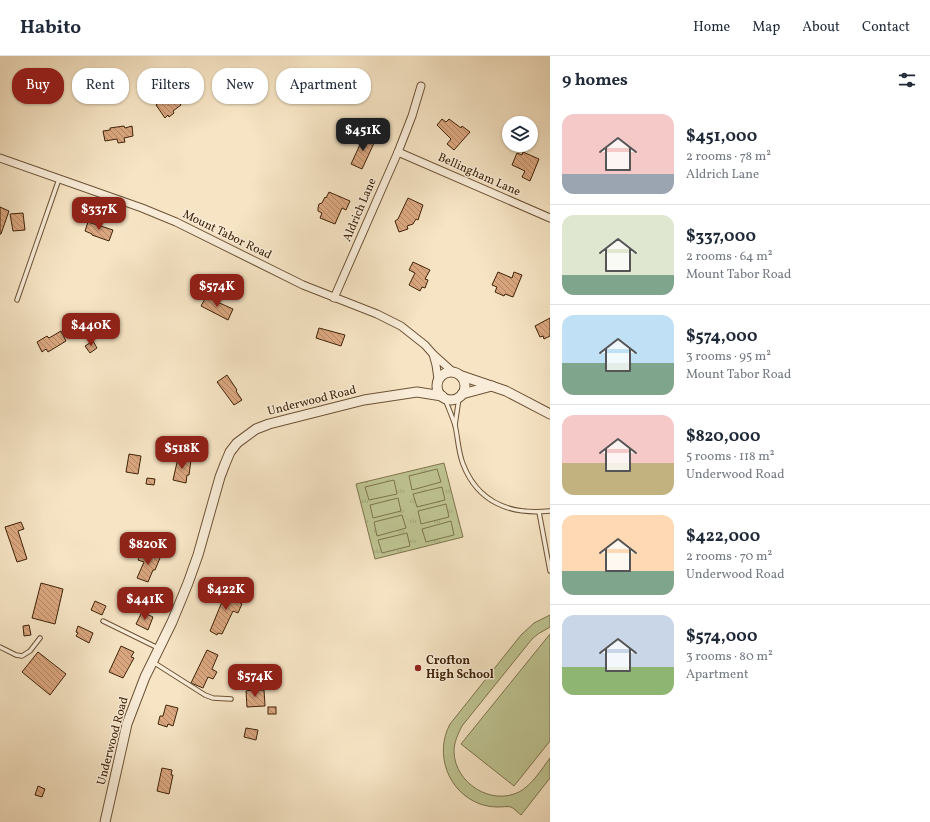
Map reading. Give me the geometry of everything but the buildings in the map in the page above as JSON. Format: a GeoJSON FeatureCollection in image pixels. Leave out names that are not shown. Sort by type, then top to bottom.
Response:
{"type":"FeatureCollection","features":[{"type":"Feature","properties":{"kind":"street","name":"Aldrich Lane"},"geometry":{"type":"LineString","coordinates":[[334,298],[398,152],[412,116],[421,86]]}},
{"type":"Feature","properties":{"kind":"street","name":"Bellingham Lane"},"geometry":{"type":"LineString","coordinates":[[398,152],[550,218]]}},
{"type":"Feature","properties":{"kind":"street","name":"Mount Tabor Road"},"geometry":{"type":"LineString","coordinates":[[0,158],[142,208],[176,222],[303,285],[377,314],[401,326],[453,372]]}},
{"type":"Feature","properties":{"kind":"street"},"geometry":{"type":"LineString","coordinates":[[433,354],[438,380],[437,389],[443,398],[450,400],[492,386]]}},
{"type":"Feature","properties":{"kind":"street"},"geometry":{"type":"LineString","coordinates":[[438,380],[444,373],[453,372],[506,391],[550,414]]}},
{"type":"Feature","properties":{"kind":"street"},"geometry":{"type":"LineString","coordinates":[[460,396],[465,386],[462,376]]}},
{"type":"Feature","properties":{"kind":"street","name":"Underwood Road"},"geometry":{"type":"LineString","coordinates":[[105,822],[127,724],[136,699],[172,622],[193,569],[230,452],[237,443],[256,429],[287,418],[364,400],[417,392],[438,380]]}},
{"type":"Feature","properties":{"kind":"street","name":"Underwood Road"},"geometry":{"type":"LineString","coordinates":[[417,392],[443,398]]}},
{"type":"Feature","properties":{"kind":"lane"},"geometry":{"type":"LineString","coordinates":[[17,300],[59,179]]}},
{"type":"Feature","properties":{"kind":"lane"},"geometry":{"type":"LineString","coordinates":[[455,426],[460,396]]}},
{"type":"Feature","properties":{"kind":"lane"},"geometry":{"type":"LineString","coordinates":[[443,398],[455,426],[459,452],[463,463],[467,473],[478,489],[489,499],[504,507],[522,512],[550,511]]}},
{"type":"Feature","properties":{"kind":"lane"},"geometry":{"type":"LineString","coordinates":[[539,512],[550,571]]}},
{"type":"Feature","properties":{"kind":"lane"},"geometry":{"type":"LineString","coordinates":[[103,621],[159,649]]}},
{"type":"Feature","properties":{"kind":"lane"},"geometry":{"type":"LineString","coordinates":[[0,647],[16,655],[22,656],[30,651],[40,638]]}},
{"type":"Feature","properties":{"kind":"lane"},"geometry":{"type":"LineString","coordinates":[[152,662],[213,698],[231,699]]}},
{"type":"Feature","properties":{"kind":"green space"},"geometry":{"type":"Polygon","coordinates":[[[444,463],[463,537],[375,559],[356,484],[444,463]]]}},
{"type":"Feature","properties":{"kind":"green space"},"geometry":{"type":"Polygon","coordinates":[[[437,469],[441,482],[412,490],[409,476],[437,469]]]}},
{"type":"Feature","properties":{"kind":"green space"},"geometry":{"type":"Polygon","coordinates":[[[394,480],[397,494],[369,500],[365,487],[394,480]]]}},
{"type":"Feature","properties":{"kind":"green space"},"geometry":{"type":"Polygon","coordinates":[[[442,487],[445,500],[417,507],[413,494],[442,487]]]}},
{"type":"Feature","properties":{"kind":"green space"},"geometry":{"type":"Polygon","coordinates":[[[398,498],[401,511],[373,518],[370,505],[398,498]]]}},
{"type":"Feature","properties":{"kind":"green space"},"geometry":{"type":"Polygon","coordinates":[[[446,504],[449,517],[421,524],[418,511],[446,504]]]}},
{"type":"Feature","properties":{"kind":"green space"},"geometry":{"type":"Polygon","coordinates":[[[402,515],[406,528],[377,536],[374,522],[402,515]]]}},
{"type":"Feature","properties":{"kind":"green space"},"geometry":{"type":"Polygon","coordinates":[[[451,521],[454,535],[426,542],[422,529],[451,521]]]}},
{"type":"Feature","properties":{"kind":"green space"},"geometry":{"type":"Polygon","coordinates":[[[407,533],[410,546],[382,553],[378,540],[407,533]]]}},
{"type":"Feature","properties":{"kind":"green space"},"geometry":{"type":"Polygon","coordinates":[[[550,615],[550,627],[532,639],[462,726],[456,738],[454,748],[456,763],[468,782],[476,789],[486,794],[497,796],[508,796],[524,789],[536,777],[550,758],[550,778],[521,815],[511,807],[494,807],[480,804],[460,791],[452,781],[447,771],[443,747],[445,736],[450,724],[521,635],[534,623],[550,615]]]}},
{"type":"Feature","properties":{"kind":"green space"},"geometry":{"type":"Polygon","coordinates":[[[550,634],[550,741],[514,786],[461,744],[550,634]]]}},
{"type":"Feature","properties":{"kind":"place","name":"Crofton High School"},"geometry":{"type":"Point","coordinates":[418,668]}}]}
